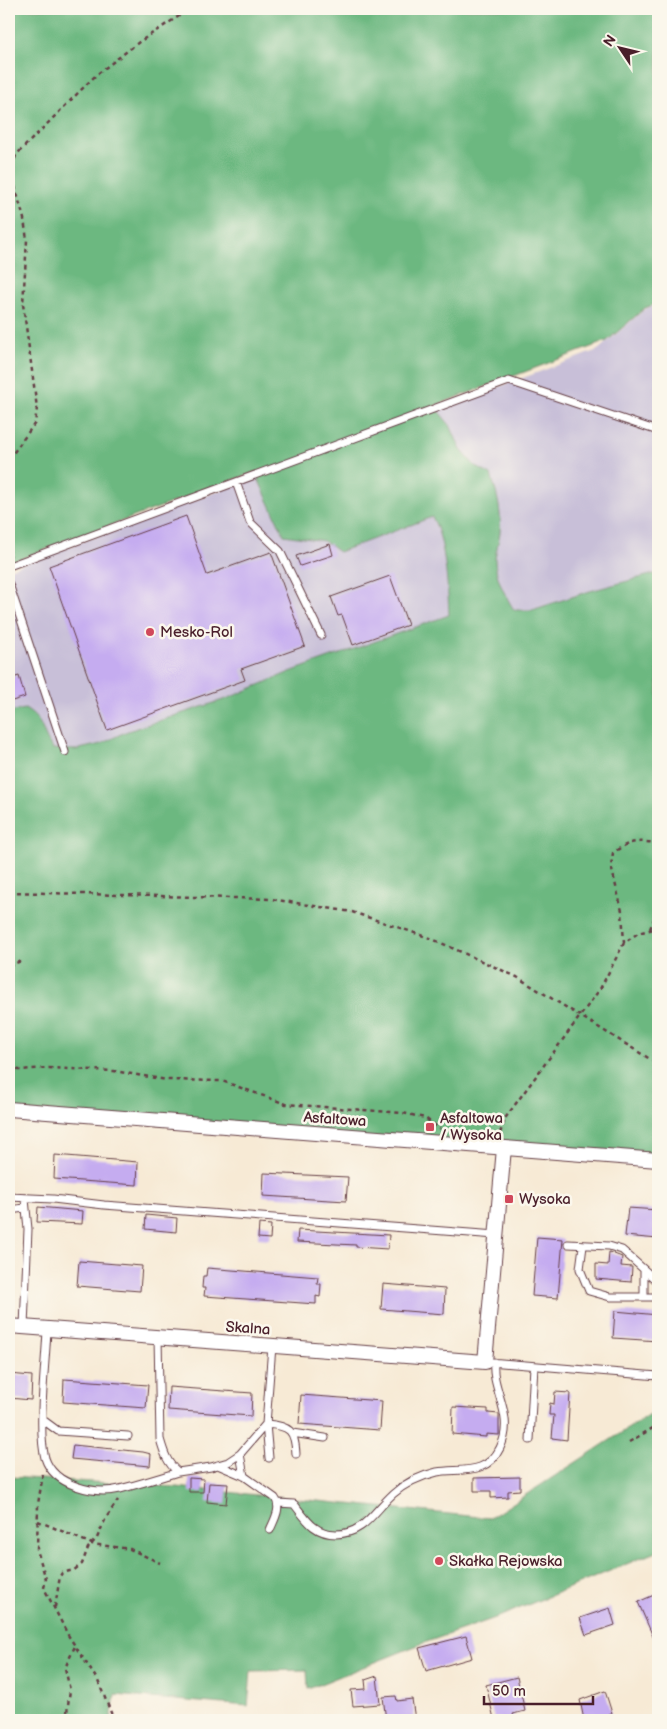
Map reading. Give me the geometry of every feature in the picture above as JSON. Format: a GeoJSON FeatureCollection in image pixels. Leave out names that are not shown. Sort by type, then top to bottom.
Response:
{"type":"FeatureCollection","features":[{"type":"Feature","properties":{"kind":"street","name":"Asfaltowa"},"geometry":{"type":"LineString","coordinates":[[9,1110],[658,1160]]}},
{"type":"Feature","properties":{"kind":"street"},"geometry":{"type":"LineString","coordinates":[[489,1362],[496,1235],[504,1148]]}},
{"type":"Feature","properties":{"kind":"street","name":"Skalna"},"geometry":{"type":"LineString","coordinates":[[9,1326],[489,1362]]}},
{"type":"Feature","properties":{"kind":"lane"},"geometry":{"type":"LineString","coordinates":[[9,566],[509,381],[658,431]]}},
{"type":"Feature","properties":{"kind":"lane"},"geometry":{"type":"LineString","coordinates":[[236,482],[250,522],[280,551],[321,635]]}},
{"type":"Feature","properties":{"kind":"lane"},"geometry":{"type":"LineString","coordinates":[[9,584],[65,752]]}},
{"type":"Feature","properties":{"kind":"lane"},"geometry":{"type":"LineString","coordinates":[[9,1197],[496,1235]]}},
{"type":"Feature","properties":{"kind":"lane"},"geometry":{"type":"LineString","coordinates":[[24,1327],[28,1229],[25,1199]]}},
{"type":"Feature","properties":{"kind":"lane"},"geometry":{"type":"LineString","coordinates":[[9,1210],[25,1208]]}},
{"type":"Feature","properties":{"kind":"lane"},"geometry":{"type":"LineString","coordinates":[[568,1244],[608,1246],[622,1250],[658,1282]]}},
{"type":"Feature","properties":{"kind":"lane"},"geometry":{"type":"LineString","coordinates":[[583,1246],[580,1269],[589,1291],[610,1297],[658,1297]]}},
{"type":"Feature","properties":{"kind":"lane"},"geometry":{"type":"LineString","coordinates":[[644,1271],[644,1297]]}},
{"type":"Feature","properties":{"kind":"lane"},"geometry":{"type":"LineString","coordinates":[[47,1329],[43,1420],[45,1457],[57,1475],[68,1483],[83,1488],[119,1489],[178,1472],[218,1465],[240,1454],[266,1424]]}},
{"type":"Feature","properties":{"kind":"lane"},"geometry":{"type":"LineString","coordinates":[[158,1337],[160,1439],[164,1456],[170,1466],[178,1472]]}},
{"type":"Feature","properties":{"kind":"lane"},"geometry":{"type":"LineString","coordinates":[[269,1458],[266,1424],[272,1346]]}},
{"type":"Feature","properties":{"kind":"lane"},"geometry":{"type":"LineString","coordinates":[[218,1465],[257,1483],[278,1503],[294,1504],[307,1522],[318,1530],[335,1534],[349,1532],[370,1521],[392,1495],[413,1480],[436,1472],[466,1471],[478,1468],[499,1450],[503,1441],[505,1411],[489,1362],[658,1376]]}},
{"type":"Feature","properties":{"kind":"lane"},"geometry":{"type":"LineString","coordinates":[[530,1440],[534,1366]]}},
{"type":"Feature","properties":{"kind":"lane"},"geometry":{"type":"LineString","coordinates":[[43,1420],[58,1432],[128,1436]]}},
{"type":"Feature","properties":{"kind":"lane"},"geometry":{"type":"LineString","coordinates":[[266,1424],[283,1426],[292,1433],[325,1438]]}},
{"type":"Feature","properties":{"kind":"lane"},"geometry":{"type":"LineString","coordinates":[[292,1433],[296,1454]]}},
{"type":"Feature","properties":{"kind":"lane"},"geometry":{"type":"LineString","coordinates":[[240,1454],[244,1476]]}},
{"type":"Feature","properties":{"kind":"lane"},"geometry":{"type":"LineString","coordinates":[[270,1530],[278,1511],[278,1503]]}},
{"type":"Feature","properties":{"kind":"path"},"geometry":{"type":"LineString","coordinates":[[9,459],[35,422],[37,408],[24,304],[27,240],[24,219],[11,172],[16,155],[96,75],[139,42],[190,9]]}},
{"type":"Feature","properties":{"kind":"path"},"geometry":{"type":"LineString","coordinates":[[500,1134],[506,1117],[600,989],[624,943],[622,911],[611,866],[613,853],[626,843],[640,841],[658,843]]}},
{"type":"Feature","properties":{"kind":"path"},"geometry":{"type":"LineString","coordinates":[[9,892],[271,899],[352,912],[430,938],[517,977],[658,1064]]}},
{"type":"Feature","properties":{"kind":"path"},"geometry":{"type":"LineString","coordinates":[[650,929],[658,908]]}},
{"type":"Feature","properties":{"kind":"path"},"geometry":{"type":"LineString","coordinates":[[624,943],[650,929],[658,928]]}},
{"type":"Feature","properties":{"kind":"path"},"geometry":{"type":"LineString","coordinates":[[9,966],[21,961]]}},
{"type":"Feature","properties":{"kind":"path"},"geometry":{"type":"LineString","coordinates":[[9,1067],[19,1070],[49,1068],[114,1071],[167,1080],[222,1082],[286,1104],[376,1110],[418,1116],[431,1121],[441,1130]]}},
{"type":"Feature","properties":{"kind":"path"},"geometry":{"type":"LineString","coordinates":[[628,1442],[658,1425]]}},
{"type":"Feature","properties":{"kind":"path"},"geometry":{"type":"LineString","coordinates":[[45,1457],[37,1550],[46,1579],[44,1588],[75,1646],[98,1681],[114,1720]]}},
{"type":"Feature","properties":{"kind":"path"},"geometry":{"type":"LineString","coordinates":[[55,1609],[60,1576],[78,1568],[113,1507],[133,1485]]}},
{"type":"Feature","properties":{"kind":"path"},"geometry":{"type":"LineString","coordinates":[[38,1521],[92,1544],[130,1549],[160,1563]]}},
{"type":"Feature","properties":{"kind":"path"},"geometry":{"type":"LineString","coordinates":[[66,1720],[70,1690],[65,1668],[75,1646]]}},
{"type":"Feature","properties":{"kind":"shaded area"},"geometry":{"type":"Polygon","coordinates":[[[658,304],[658,607],[9,826],[9,569],[598,350],[645,309],[658,304]]]}},
{"type":"Feature","properties":{"kind":"green space"},"geometry":{"type":"Polygon","coordinates":[[[9,9],[658,9],[658,303],[645,308],[607,341],[434,406],[450,425],[461,450],[475,466],[491,475],[500,510],[500,532],[495,566],[501,586],[514,610],[532,610],[590,591],[658,573],[658,1163],[9,1112],[9,712],[25,709],[39,722],[53,749],[75,750],[101,744],[125,732],[226,699],[290,672],[449,615],[443,550],[432,517],[339,552],[324,541],[284,535],[255,472],[9,563],[9,9]]]}},
{"type":"Feature","properties":{"kind":"green space"},"geometry":{"type":"Polygon","coordinates":[[[658,1409],[658,1551],[501,1616],[418,1645],[308,1689],[307,1670],[251,1671],[248,1706],[115,1695],[111,1720],[9,1720],[9,1477],[176,1487],[490,1518],[658,1409]]]}},
{"type":"Feature","properties":{"kind":"building","name":"Mesko-Rol"},"geometry":{"type":"Polygon","coordinates":[[[186,516],[207,575],[271,552],[305,646],[241,669],[245,680],[107,730],[49,566],[186,516]]]}},
{"type":"Feature","properties":{"kind":"building"},"geometry":{"type":"Polygon","coordinates":[[[330,544],[333,555],[300,566],[296,556],[330,544]]]}},
{"type":"Feature","properties":{"kind":"building"},"geometry":{"type":"Polygon","coordinates":[[[390,576],[408,625],[353,645],[342,615],[338,616],[331,597],[390,576]]]}},
{"type":"Feature","properties":{"kind":"building"},"geometry":{"type":"Polygon","coordinates":[[[19,676],[25,697],[9,702],[9,679],[19,676]]]}},
{"type":"Feature","properties":{"kind":"building"},"geometry":{"type":"Polygon","coordinates":[[[55,1155],[138,1162],[137,1185],[54,1179],[55,1155]]]}},
{"type":"Feature","properties":{"kind":"building"},"geometry":{"type":"Polygon","coordinates":[[[264,1173],[348,1177],[346,1201],[263,1196],[264,1173]]]}},
{"type":"Feature","properties":{"kind":"building"},"geometry":{"type":"Polygon","coordinates":[[[38,1207],[83,1211],[82,1224],[37,1222],[38,1207]]]}},
{"type":"Feature","properties":{"kind":"building"},"geometry":{"type":"Polygon","coordinates":[[[628,1208],[658,1210],[658,1239],[625,1236],[628,1208]]]}},
{"type":"Feature","properties":{"kind":"building"},"geometry":{"type":"Polygon","coordinates":[[[146,1215],[177,1218],[176,1232],[145,1229],[146,1215]]]}},
{"type":"Feature","properties":{"kind":"building"},"geometry":{"type":"Polygon","coordinates":[[[259,1224],[271,1225],[270,1239],[258,1238],[259,1224]]]}},
{"type":"Feature","properties":{"kind":"building"},"geometry":{"type":"Polygon","coordinates":[[[298,1230],[389,1235],[388,1249],[356,1247],[356,1245],[297,1242],[298,1230]]]}},
{"type":"Feature","properties":{"kind":"building"},"geometry":{"type":"Polygon","coordinates":[[[537,1237],[563,1239],[558,1298],[532,1296],[537,1237]]]}},
{"type":"Feature","properties":{"kind":"building"},"geometry":{"type":"Polygon","coordinates":[[[609,1252],[622,1257],[621,1266],[632,1267],[631,1282],[596,1279],[596,1264],[608,1265],[609,1252]]]}},
{"type":"Feature","properties":{"kind":"building"},"geometry":{"type":"Polygon","coordinates":[[[79,1261],[142,1266],[140,1291],[77,1286],[79,1261]]]}},
{"type":"Feature","properties":{"kind":"building"},"geometry":{"type":"Polygon","coordinates":[[[207,1268],[318,1277],[317,1284],[321,1284],[320,1297],[316,1296],[316,1304],[204,1296],[205,1288],[202,1288],[203,1276],[206,1276],[207,1268]]]}},
{"type":"Feature","properties":{"kind":"building"},"geometry":{"type":"Polygon","coordinates":[[[383,1284],[445,1289],[444,1314],[381,1309],[383,1284]]]}},
{"type":"Feature","properties":{"kind":"building"},"geometry":{"type":"Polygon","coordinates":[[[615,1311],[658,1315],[658,1341],[613,1338],[615,1311]]]}},
{"type":"Feature","properties":{"kind":"building"},"geometry":{"type":"Polygon","coordinates":[[[9,1374],[32,1376],[31,1400],[9,1398],[9,1374]]]}},
{"type":"Feature","properties":{"kind":"building"},"geometry":{"type":"Polygon","coordinates":[[[64,1379],[148,1385],[146,1408],[63,1402],[64,1379]]]}},
{"type":"Feature","properties":{"kind":"building"},"geometry":{"type":"Polygon","coordinates":[[[169,1387],[252,1393],[251,1416],[168,1410],[169,1387]]]}},
{"type":"Feature","properties":{"kind":"building"},"geometry":{"type":"Polygon","coordinates":[[[555,1392],[570,1393],[567,1440],[552,1438],[554,1415],[549,1415],[550,1403],[554,1404],[555,1392]]]}},
{"type":"Feature","properties":{"kind":"building"},"geometry":{"type":"Polygon","coordinates":[[[301,1395],[382,1401],[380,1430],[299,1424],[301,1395]]]}},
{"type":"Feature","properties":{"kind":"building"},"geometry":{"type":"Polygon","coordinates":[[[453,1407],[488,1409],[488,1413],[499,1414],[499,1435],[486,1434],[486,1437],[452,1434],[453,1407]]]}},
{"type":"Feature","properties":{"kind":"building"},"geometry":{"type":"Polygon","coordinates":[[[73,1445],[151,1454],[150,1466],[71,1459],[73,1445]]]}},
{"type":"Feature","properties":{"kind":"building"},"geometry":{"type":"Polygon","coordinates":[[[520,1477],[520,1490],[508,1491],[508,1497],[491,1498],[491,1491],[474,1491],[474,1478],[520,1477]]]}},
{"type":"Feature","properties":{"kind":"building"},"geometry":{"type":"Polygon","coordinates":[[[189,1478],[204,1479],[203,1492],[189,1492],[189,1478]]]}},
{"type":"Feature","properties":{"kind":"building"},"geometry":{"type":"Polygon","coordinates":[[[209,1483],[228,1484],[226,1504],[207,1502],[209,1483]]]}},
{"type":"Feature","properties":{"kind":"building"},"geometry":{"type":"Polygon","coordinates":[[[654,1595],[658,1606],[658,1648],[638,1602],[654,1595]]]}},
{"type":"Feature","properties":{"kind":"building"},"geometry":{"type":"Polygon","coordinates":[[[610,1608],[615,1625],[586,1635],[580,1618],[610,1608]]]}},
{"type":"Feature","properties":{"kind":"building"},"geometry":{"type":"Polygon","coordinates":[[[466,1636],[472,1658],[426,1671],[419,1648],[466,1636]]]}},
{"type":"Feature","properties":{"kind":"building"},"geometry":{"type":"Polygon","coordinates":[[[377,1676],[380,1704],[353,1706],[351,1690],[366,1689],[365,1680],[377,1676]]]}},
{"type":"Feature","properties":{"kind":"building"},"geometry":{"type":"Polygon","coordinates":[[[517,1677],[525,1711],[513,1714],[514,1718],[494,1719],[486,1685],[517,1677]]]}},
{"type":"Feature","properties":{"kind":"building"},"geometry":{"type":"Polygon","coordinates":[[[605,1691],[612,1713],[592,1720],[584,1720],[580,1700],[605,1691]]]}},
{"type":"Feature","properties":{"kind":"building"},"geometry":{"type":"Polygon","coordinates":[[[396,1696],[397,1701],[412,1699],[415,1720],[386,1720],[383,1697],[396,1696]]]}},
{"type":"Feature","properties":{"kind":"place","name":"Mesko-Rol"},"geometry":{"type":"Point","coordinates":[150,632]}},
{"type":"Feature","properties":{"kind":"place","name":"Asfaltowa / Wysoka"},"geometry":{"type":"Point","coordinates":[430,1127]}},
{"type":"Feature","properties":{"kind":"place","name":"Wysoka"},"geometry":{"type":"Point","coordinates":[509,1199]}},
{"type":"Feature","properties":{"kind":"place","name":"Skałka Rejowska"},"geometry":{"type":"Point","coordinates":[439,1561]}}]}
